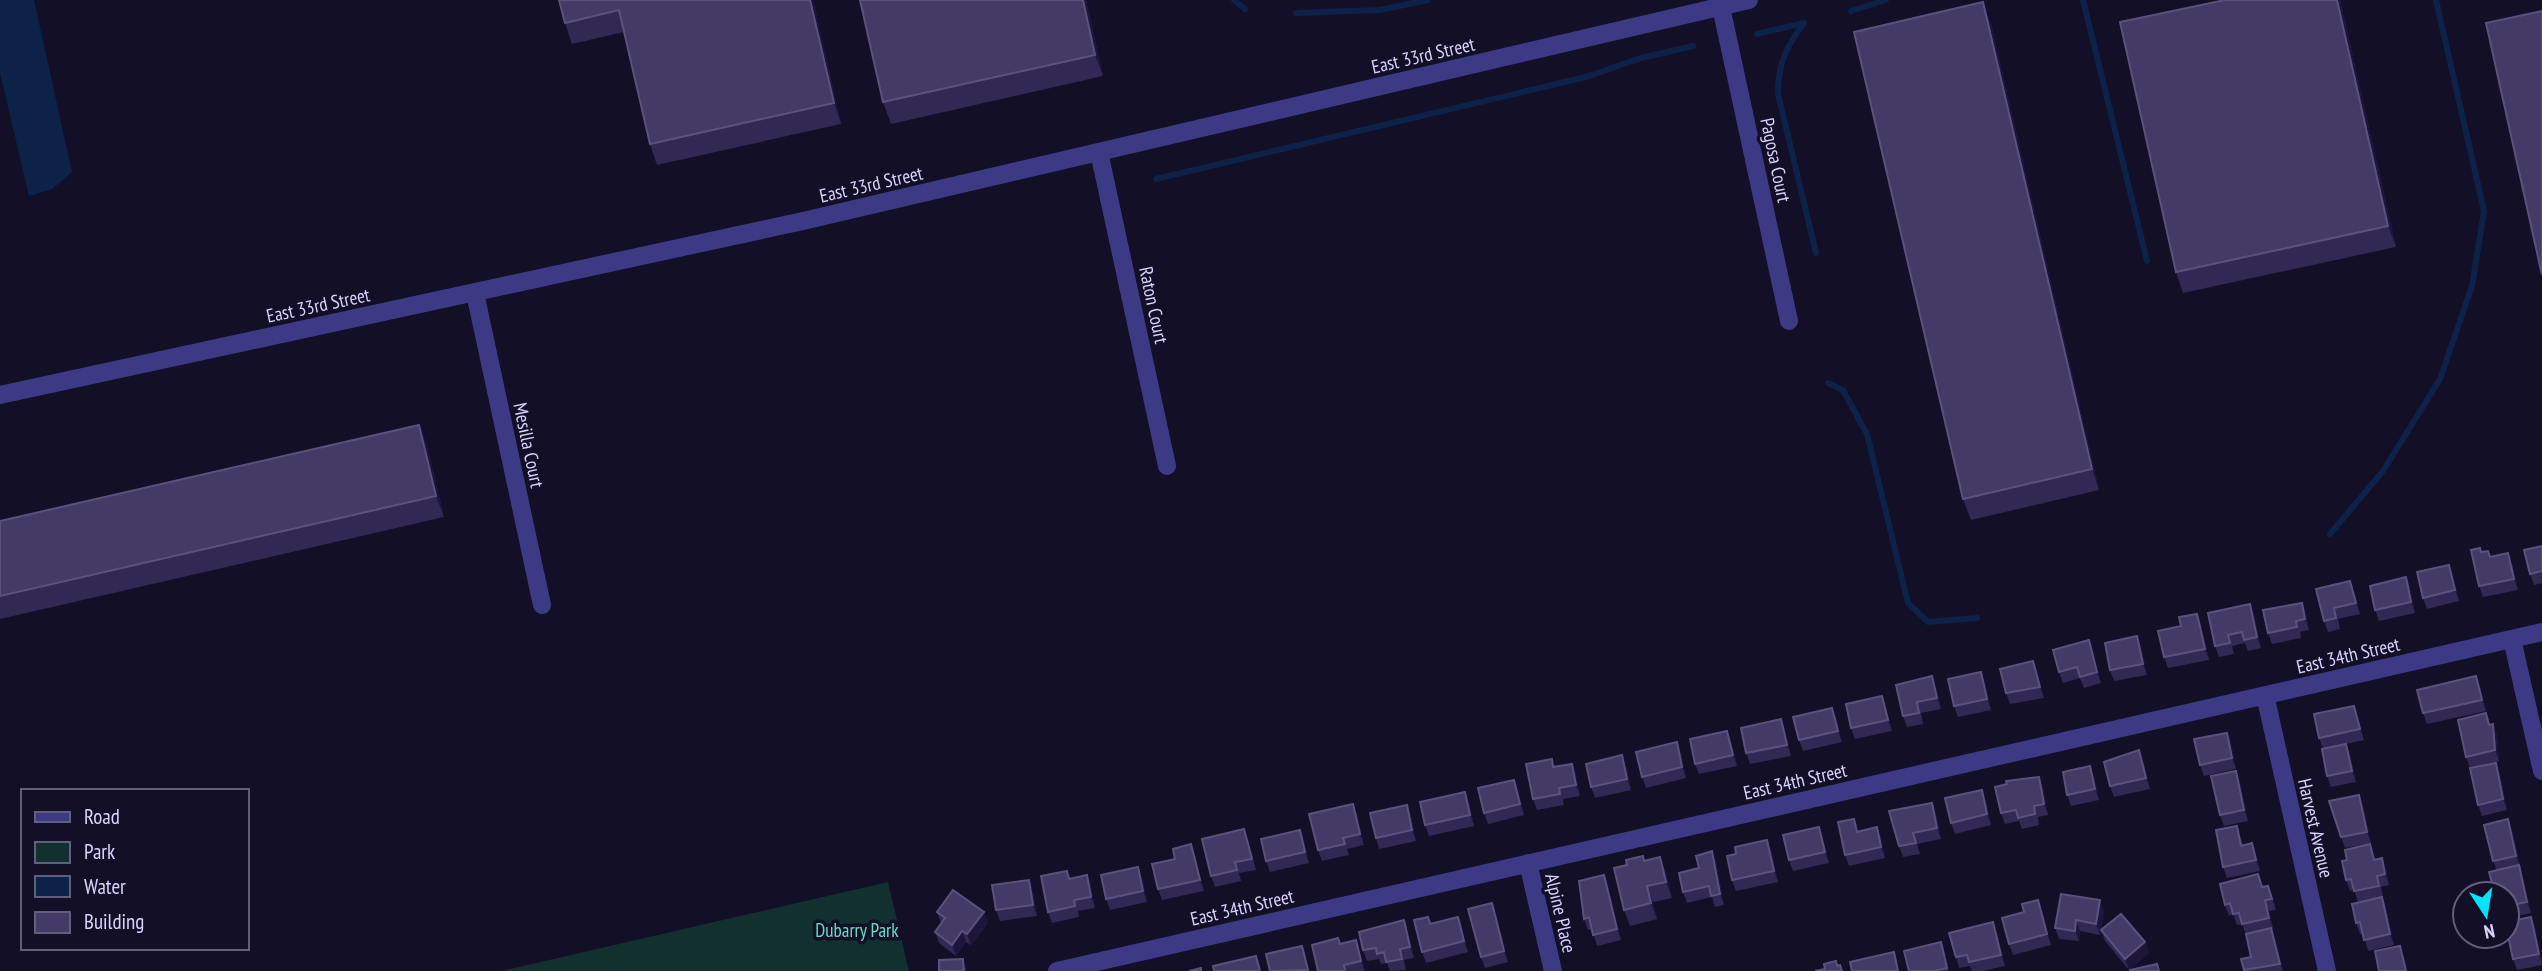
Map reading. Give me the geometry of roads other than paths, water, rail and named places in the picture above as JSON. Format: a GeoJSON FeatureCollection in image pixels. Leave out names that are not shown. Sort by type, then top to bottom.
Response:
{"type":"FeatureCollection","features":[{"type":"Feature","properties":{"kind":"street","name":"East 33rd Street"},"geometry":{"type":"LineString","coordinates":[[0,395],[475,293],[1099,152],[1749,0]]}},
{"type":"Feature","properties":{"kind":"street","name":"Pagosa Court"},"geometry":{"type":"LineString","coordinates":[[1721,6],[1789,321]]}},
{"type":"Feature","properties":{"kind":"street","name":"Raton Court"},"geometry":{"type":"LineString","coordinates":[[1099,152],[1167,466]]}},
{"type":"Feature","properties":{"kind":"street","name":"Mesilla Court"},"geometry":{"type":"LineString","coordinates":[[475,293],[542,605]]}},
{"type":"Feature","properties":{"kind":"street","name":"East 34th Street"},"geometry":{"type":"LineString","coordinates":[[1057,971],[2542,632]]}},
{"type":"Feature","properties":{"kind":"street"},"geometry":{"type":"LineString","coordinates":[[2512,639],[2542,771]]}},
{"type":"Feature","properties":{"kind":"street","name":"Harvest Avenue"},"geometry":{"type":"LineString","coordinates":[[2265,695],[2327,971]]}},
{"type":"Feature","properties":{"kind":"street","name":"Alpine Place"},"geometry":{"type":"LineString","coordinates":[[1528,863],[1553,971]]}},
{"type":"Feature","properties":{"kind":"water"},"geometry":{"type":"Polygon","coordinates":[[[0,0],[34,0],[72,172],[52,189],[29,196],[0,73],[0,0]]]}},
{"type":"Feature","properties":{"kind":"waterway"},"geometry":{"type":"LineString","coordinates":[[1234,0],[1245,9]]}},
{"type":"Feature","properties":{"kind":"waterway"},"geometry":{"type":"LineString","coordinates":[[1296,13],[1380,10],[1428,0]]}},
{"type":"Feature","properties":{"kind":"waterway"},"geometry":{"type":"LineString","coordinates":[[1851,11],[1886,0]]}},
{"type":"Feature","properties":{"kind":"waterway"},"geometry":{"type":"LineString","coordinates":[[2083,0],[2147,261]]}},
{"type":"Feature","properties":{"kind":"waterway"},"geometry":{"type":"LineString","coordinates":[[2330,534],[2383,471],[2440,379],[2472,286],[2484,211],[2436,0]]}},
{"type":"Feature","properties":{"kind":"waterway"},"geometry":{"type":"LineString","coordinates":[[1804,23],[1784,56],[1778,94],[1816,253]]}},
{"type":"Feature","properties":{"kind":"waterway"},"geometry":{"type":"LineString","coordinates":[[1757,34],[1804,23]]}},
{"type":"Feature","properties":{"kind":"waterway"},"geometry":{"type":"LineString","coordinates":[[1156,179],[1586,77],[1641,58],[1693,46]]}},
{"type":"Feature","properties":{"kind":"waterway"},"geometry":{"type":"LineString","coordinates":[[1828,383],[1843,390],[1867,434],[1908,603],[1928,622],[1977,618]]}},
{"type":"Feature","properties":{"kind":"park label","name":"Dubarry Park"},"geometry":{"type":"Point","coordinates":[857,930]}}]}
